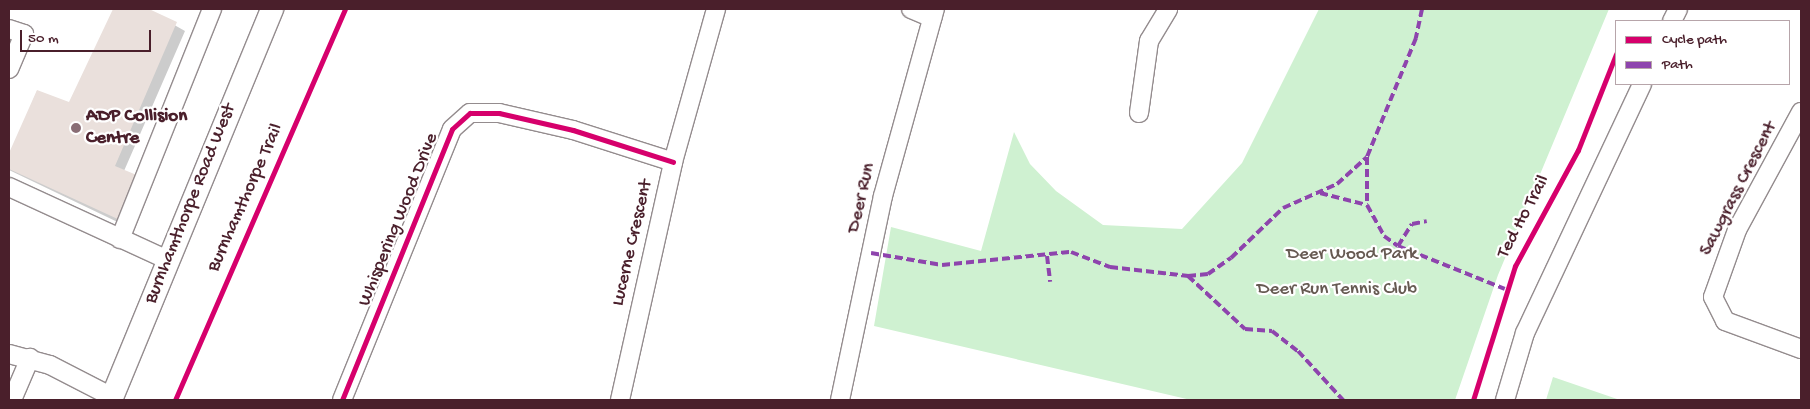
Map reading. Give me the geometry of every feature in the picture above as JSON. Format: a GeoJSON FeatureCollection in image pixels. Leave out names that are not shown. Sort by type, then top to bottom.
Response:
{"type":"FeatureCollection","features":[{"type":"Feature","properties":{"kind":"main road","name":"Burnhamthorpe Road West"},"geometry":{"type":"LineString","coordinates":[[111,398],[272,9]]}},
{"type":"Feature","properties":{"kind":"street"},"geometry":{"type":"LineString","coordinates":[[120,239],[212,9]]}},
{"type":"Feature","properties":{"kind":"street","name":"Lucerne Crescent"},"geometry":{"type":"LineString","coordinates":[[620,400],[673,162],[716,9]]}},
{"type":"Feature","properties":{"kind":"street"},"geometry":{"type":"LineString","coordinates":[[911,9],[934,14]]}},
{"type":"Feature","properties":{"kind":"street"},"geometry":{"type":"LineString","coordinates":[[1139,112],[1148,41],[1168,9]]}},
{"type":"Feature","properties":{"kind":"street","name":"Deer Run"},"geometry":{"type":"LineString","coordinates":[[840,400],[883,196],[934,14]]}},
{"type":"Feature","properties":{"kind":"street"},"geometry":{"type":"LineString","coordinates":[[9,29],[24,34],[9,69]]}},
{"type":"Feature","properties":{"kind":"street"},"geometry":{"type":"LineString","coordinates":[[1504,400],[1525,333],[1642,85]]}},
{"type":"Feature","properties":{"kind":"street","name":"Whispering Wood Drive"},"geometry":{"type":"LineString","coordinates":[[342,400],[452,129],[470,114],[499,113],[554,126],[673,162]]}},
{"type":"Feature","properties":{"kind":"street","name":"Sawgrass Crescent"},"geometry":{"type":"LineString","coordinates":[[1800,120],[1737,230],[1713,297],[1725,321],[1801,349]]}},
{"type":"Feature","properties":{"kind":"street"},"geometry":{"type":"LineString","coordinates":[[9,187],[168,260]]}},
{"type":"Feature","properties":{"kind":"street"},"geometry":{"type":"LineString","coordinates":[[9,354],[30,358],[111,398]]}},
{"type":"Feature","properties":{"kind":"street"},"geometry":{"type":"LineString","coordinates":[[12,400],[30,358]]}},
{"type":"Feature","properties":{"kind":"green space","name":"Deer Wood Park"},"geometry":{"type":"Polygon","coordinates":[[[1319,9],[1609,9],[1498,275],[1455,400],[1191,400],[874,326],[891,227],[981,251],[1014,132],[1030,164],[1056,191],[1103,225],[1182,229],[1242,163],[1319,9]]]}},
{"type":"Feature","properties":{"kind":"green space"},"geometry":{"type":"Polygon","coordinates":[[[1553,377],[1620,400],[1546,400],[1553,377]]]}},
{"type":"Feature","properties":{"kind":"building","name":"ADP Collision Centre"},"geometry":{"type":"Polygon","coordinates":[[[113,9],[149,9],[177,22],[115,166],[139,176],[122,221],[9,169],[9,153],[37,90],[69,102],[113,9]]]}},
{"type":"Feature","properties":{"kind":"marked path"},"geometry":{"type":"LineString","coordinates":[[1422,9],[1416,38],[1367,157],[1367,205],[1384,236],[1398,246],[1505,289]]}},
{"type":"Feature","properties":{"kind":"marked path"},"geometry":{"type":"LineString","coordinates":[[871,253],[942,265],[1071,252],[1110,267],[1188,276],[1208,274],[1231,258],[1283,208],[1337,184],[1367,157]]}},
{"type":"Feature","properties":{"kind":"marked path"},"geometry":{"type":"LineString","coordinates":[[1320,193],[1367,205]]}},
{"type":"Feature","properties":{"kind":"marked path"},"geometry":{"type":"LineString","coordinates":[[1398,246],[1412,224],[1427,221]]}},
{"type":"Feature","properties":{"kind":"marked path"},"geometry":{"type":"LineString","coordinates":[[1047,256],[1050,282]]}},
{"type":"Feature","properties":{"kind":"marked path"},"geometry":{"type":"LineString","coordinates":[[1188,276],[1245,329],[1272,331],[1298,351],[1343,400]]}},
{"type":"Feature","properties":{"kind":"cycle path","name":"Burnhamthorpe Trail"},"geometry":{"type":"LineString","coordinates":[[175,400],[345,9]]}},
{"type":"Feature","properties":{"kind":"cycle path","name":"Ted Ho Trail"},"geometry":{"type":"LineString","coordinates":[[1473,400],[1515,266],[1578,150],[1615,57]]}},
{"type":"Feature","properties":{"kind":"cycle path"},"geometry":{"type":"LineString","coordinates":[[342,400],[452,129],[470,113],[499,113],[573,130],[673,162]]}},
{"type":"Feature","properties":{"kind":"place","name":"ADP Collision Centre"},"geometry":{"type":"Point","coordinates":[76,128]}},
{"type":"Feature","properties":{"kind":"park label","name":"Deer Run Tennis Club"},"geometry":{"type":"Point","coordinates":[1337,290]}}]}
